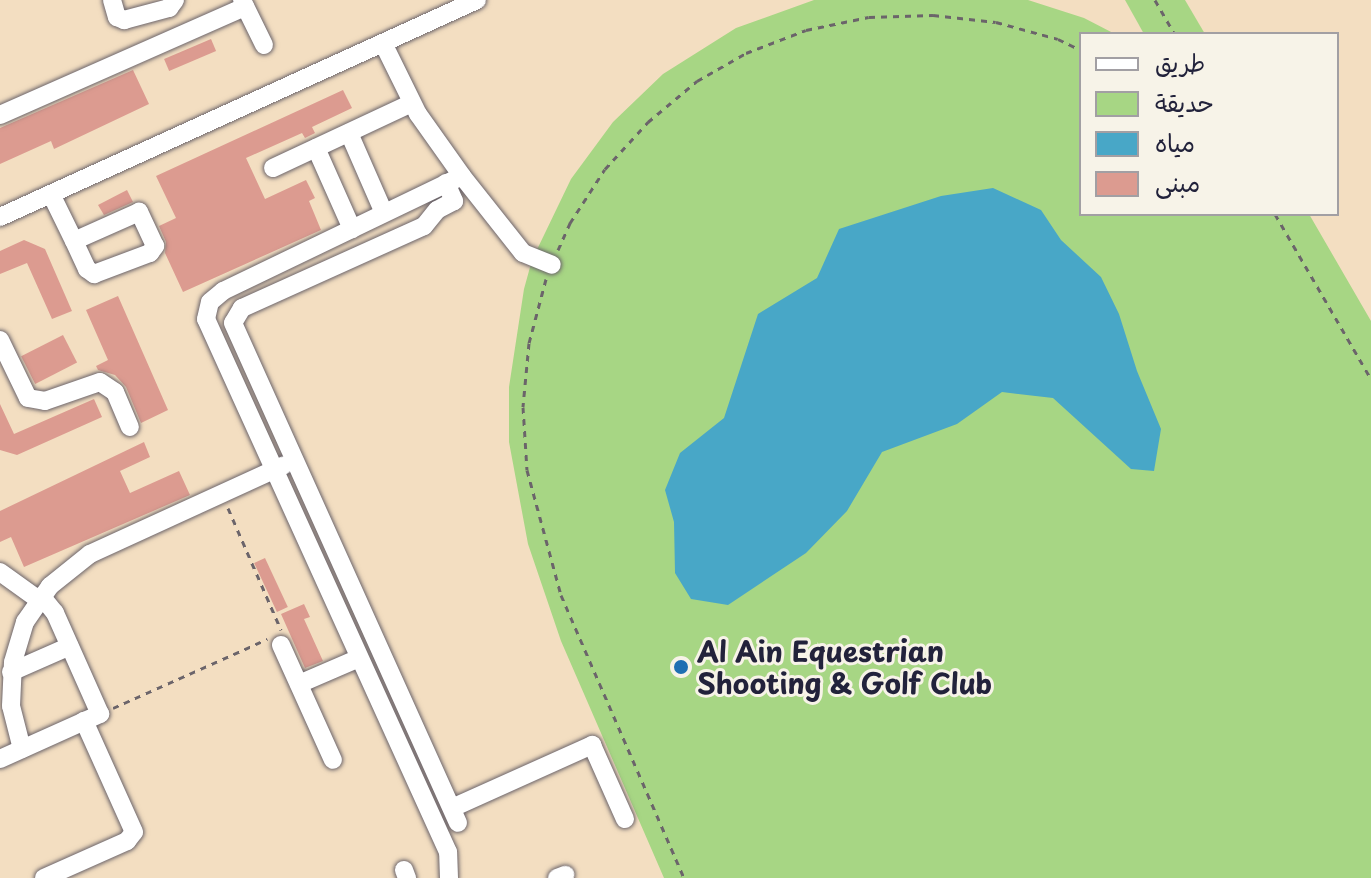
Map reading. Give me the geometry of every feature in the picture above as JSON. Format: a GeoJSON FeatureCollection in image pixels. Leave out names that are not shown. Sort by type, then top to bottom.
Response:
{"type":"FeatureCollection","features":[{"type":"Feature","properties":{"kind":"street"},"geometry":{"type":"LineString","coordinates":[[112,0],[120,19],[142,8],[169,8],[175,0]]}},
{"type":"Feature","properties":{"kind":"street"},"geometry":{"type":"LineString","coordinates":[[0,217],[477,0]]}},
{"type":"Feature","properties":{"kind":"street"},"geometry":{"type":"LineString","coordinates":[[0,115],[243,4],[264,45]]}},
{"type":"Feature","properties":{"kind":"street"},"geometry":{"type":"LineString","coordinates":[[383,43],[454,180],[523,253],[552,265]]}},
{"type":"Feature","properties":{"kind":"street"},"geometry":{"type":"LineString","coordinates":[[273,168],[412,103]]}},
{"type":"Feature","properties":{"kind":"street"},"geometry":{"type":"LineString","coordinates":[[349,133],[384,213]]}},
{"type":"Feature","properties":{"kind":"street"},"geometry":{"type":"LineString","coordinates":[[316,148],[352,229]]}},
{"type":"Feature","properties":{"kind":"street"},"geometry":{"type":"LineString","coordinates":[[449,878],[448,852],[209,327],[206,310],[223,291],[454,180]]}},
{"type":"Feature","properties":{"kind":"street"},"geometry":{"type":"LineString","coordinates":[[454,180],[454,201],[437,210],[424,226],[242,308],[235,314],[234,328],[455,815],[592,745],[625,819]]}},
{"type":"Feature","properties":{"kind":"street"},"geometry":{"type":"LineString","coordinates":[[51,194],[74,241]]}},
{"type":"Feature","properties":{"kind":"street"},"geometry":{"type":"LineString","coordinates":[[0,340],[28,398],[45,401],[100,382],[115,392],[130,427]]}},
{"type":"Feature","properties":{"kind":"street"},"geometry":{"type":"LineString","coordinates":[[22,749],[11,706],[11,672],[20,634],[40,598],[60,576],[90,554],[294,461]]}},
{"type":"Feature","properties":{"kind":"street"},"geometry":{"type":"LineString","coordinates":[[0,572],[40,598],[55,613],[70,646],[92,718],[134,832],[127,841],[44,878]]}},
{"type":"Feature","properties":{"kind":"street"},"geometry":{"type":"LineString","coordinates":[[281,645],[333,760]]}},
{"type":"Feature","properties":{"kind":"street"},"geometry":{"type":"LineString","coordinates":[[11,672],[70,646]]}},
{"type":"Feature","properties":{"kind":"street"},"geometry":{"type":"LineString","coordinates":[[299,684],[359,658]]}},
{"type":"Feature","properties":{"kind":"street"},"geometry":{"type":"LineString","coordinates":[[0,759],[92,718]]}},
{"type":"Feature","properties":{"kind":"path"},"geometry":{"type":"LineString","coordinates":[[1155,0],[1174,32]]}},
{"type":"Feature","properties":{"kind":"path"},"geometry":{"type":"LineString","coordinates":[[684,878],[561,595],[527,470],[523,407],[529,343],[552,265],[570,223],[605,169],[648,122],[697,81],[746,53],[806,30],[869,17],[933,15],[996,22],[1058,39],[1079,49]]}},
{"type":"Feature","properties":{"kind":"path"},"geometry":{"type":"LineString","coordinates":[[1276,216],[1371,379]]}},
{"type":"Feature","properties":{"kind":"path"},"geometry":{"type":"LineString","coordinates":[[92,718],[282,632],[222,494]]}},
{"type":"Feature","properties":{"kind":"green space"},"geometry":{"type":"Polygon","coordinates":[[[814,0],[1028,0],[1084,18],[1111,32],[1079,32],[1079,216],[1310,216],[1371,321],[1371,878],[664,878],[561,641],[528,544],[509,442],[509,387],[524,289],[532,260],[571,179],[613,122],[663,74],[736,28],[814,0]]]}},
{"type":"Feature","properties":{"kind":"green space"},"geometry":{"type":"Polygon","coordinates":[[[1125,0],[1185,0],[1204,32],[1143,32],[1125,0]]]}},
{"type":"Feature","properties":{"kind":"water"},"geometry":{"type":"Polygon","coordinates":[[[993,188],[1041,210],[1061,240],[1101,277],[1119,314],[1137,371],[1161,429],[1154,471],[1131,469],[1053,398],[1002,392],[957,424],[882,452],[847,511],[806,553],[728,605],[691,599],[675,573],[674,522],[665,490],[680,453],[724,418],[758,314],[817,278],[839,229],[941,196],[993,188]]]}},
{"type":"Feature","properties":{"kind":"building"},"geometry":{"type":"Polygon","coordinates":[[[211,39],[216,51],[169,71],[164,59],[211,39]]]}},
{"type":"Feature","properties":{"kind":"building"},"geometry":{"type":"Polygon","coordinates":[[[133,70],[149,104],[54,149],[51,141],[0,164],[0,128],[133,70]]]}},
{"type":"Feature","properties":{"kind":"building"},"geometry":{"type":"Polygon","coordinates":[[[343,90],[352,108],[312,127],[315,133],[305,138],[302,133],[246,158],[265,199],[306,180],[315,198],[309,201],[321,230],[183,292],[165,253],[166,242],[159,226],[176,218],[156,176],[343,90]]]}},
{"type":"Feature","properties":{"kind":"building"},"geometry":{"type":"Polygon","coordinates":[[[127,190],[133,202],[104,215],[98,205],[127,190]]]}},
{"type":"Feature","properties":{"kind":"building"},"geometry":{"type":"Polygon","coordinates":[[[24,240],[45,249],[72,311],[52,319],[27,263],[0,274],[0,251],[24,240]]]}},
{"type":"Feature","properties":{"kind":"building"},"geometry":{"type":"Polygon","coordinates":[[[118,296],[168,410],[141,423],[126,387],[115,375],[98,370],[96,366],[108,360],[86,310],[118,296]]]}},
{"type":"Feature","properties":{"kind":"building"},"geometry":{"type":"Polygon","coordinates":[[[63,335],[77,363],[35,384],[21,356],[63,335]]]}},
{"type":"Feature","properties":{"kind":"building"},"geometry":{"type":"Polygon","coordinates":[[[94,399],[102,417],[17,455],[0,450],[0,404],[14,434],[94,399]]]}},
{"type":"Feature","properties":{"kind":"building"},"geometry":{"type":"Polygon","coordinates":[[[144,442],[150,457],[120,471],[130,493],[179,471],[190,495],[24,567],[11,537],[0,542],[0,511],[144,442]]]}},
{"type":"Feature","properties":{"kind":"building"},"geometry":{"type":"Polygon","coordinates":[[[265,558],[288,607],[277,612],[254,563],[265,558]]]}},
{"type":"Feature","properties":{"kind":"building"},"geometry":{"type":"Polygon","coordinates":[[[304,604],[310,617],[304,619],[323,661],[305,668],[281,614],[304,604]]]}},
{"type":"Feature","properties":{"kind":"place","name":"Al Ain Equestrian Shooting & Golf Club"},"geometry":{"type":"Point","coordinates":[681,667]}}]}
